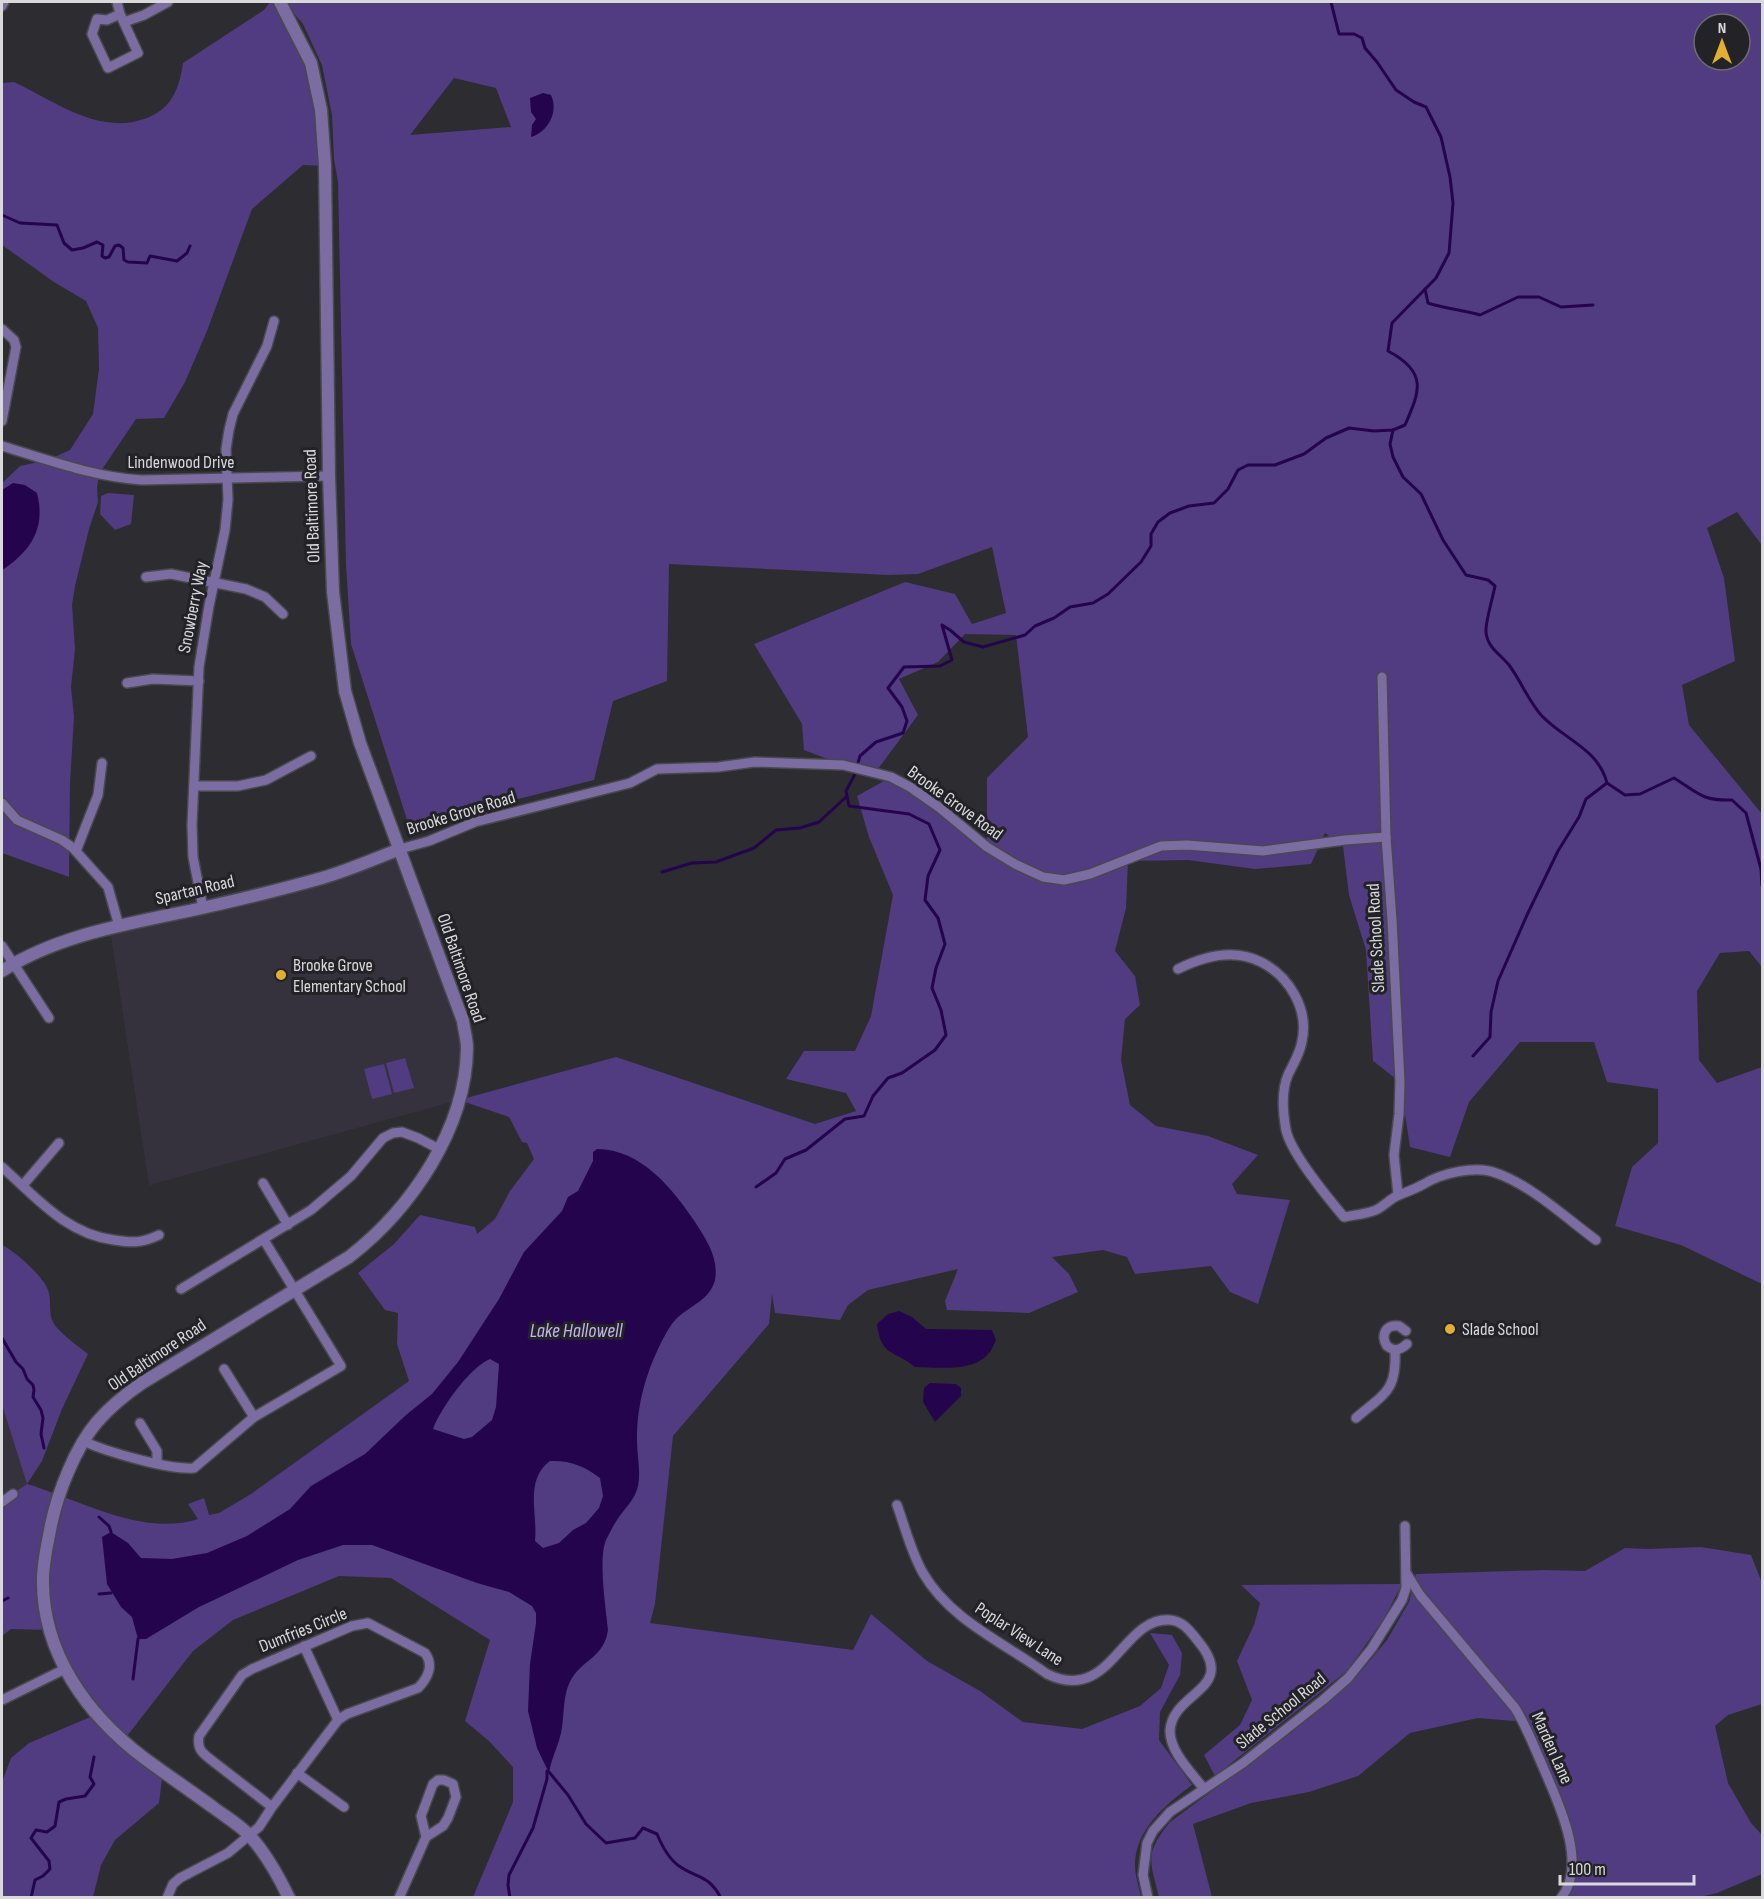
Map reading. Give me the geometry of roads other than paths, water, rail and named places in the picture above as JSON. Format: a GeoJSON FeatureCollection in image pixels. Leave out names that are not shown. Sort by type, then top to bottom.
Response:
{"type":"FeatureCollection","features":[{"type":"Feature","properties":{"kind":"street"},"geometry":{"type":"LineString","coordinates":[[2,6],[4,2]]}},
{"type":"Feature","properties":{"kind":"street"},"geometry":{"type":"LineString","coordinates":[[117,2],[122,18],[138,53],[108,68],[92,34],[96,19],[107,20],[122,18],[144,15],[168,2]]}},
{"type":"Feature","properties":{"kind":"street","name":"Old Baltimore Road"},"geometry":{"type":"LineString","coordinates":[[280,2],[311,63],[321,110],[325,166],[329,476],[333,592],[345,691],[360,743],[463,1021],[467,1046],[465,1073],[457,1105],[439,1149],[407,1200],[373,1238],[349,1257],[182,1357],[125,1395],[98,1421],[83,1441],[56,1504],[47,1544],[43,1578],[44,1604],[49,1630],[65,1669],[83,1700],[102,1721],[142,1757],[249,1835],[274,1866],[288,1898]]}},
{"type":"Feature","properties":{"kind":"street","name":"Snowberry Way"},"geometry":{"type":"LineString","coordinates":[[203,908],[193,857],[199,681],[201,657],[225,530],[228,500],[226,449],[233,414],[267,346],[274,321]]}},
{"type":"Feature","properties":{"kind":"street"},"geometry":{"type":"LineString","coordinates":[[2,329],[14,340],[16,347],[2,421]]}},
{"type":"Feature","properties":{"kind":"street","name":"Lindenwood Drive"},"geometry":{"type":"LineString","coordinates":[[2,446],[84,471],[118,478],[329,476]]}},
{"type":"Feature","properties":{"kind":"street"},"geometry":{"type":"LineString","coordinates":[[146,577],[171,574],[246,589],[265,597],[283,614]]}},
{"type":"Feature","properties":{"kind":"street","name":"Slade School Road"},"geometry":{"type":"LineString","coordinates":[[1382,677],[1386,837],[1400,1082],[1400,1114],[1394,1155],[1398,1195]]}},
{"type":"Feature","properties":{"kind":"street"},"geometry":{"type":"LineString","coordinates":[[127,683],[153,679],[199,681]]}},
{"type":"Feature","properties":{"kind":"street"},"geometry":{"type":"LineString","coordinates":[[194,786],[238,786],[267,780],[311,756]]}},
{"type":"Feature","properties":{"kind":"street","name":"Brooke Grove Road"},"geometry":{"type":"LineString","coordinates":[[400,849],[429,841],[476,822],[630,783],[657,769],[718,767],[755,762],[851,767],[891,777],[940,808],[987,847],[1043,878],[1064,880],[1090,874],[1161,846],[1187,845],[1263,851],[1386,837]]}},
{"type":"Feature","properties":{"kind":"street"},"geometry":{"type":"LineString","coordinates":[[76,851],[98,795],[102,763]]}},
{"type":"Feature","properties":{"kind":"street"},"geometry":{"type":"LineString","coordinates":[[2,803],[17,820],[62,840],[76,851],[108,887],[119,926]]}},
{"type":"Feature","properties":{"kind":"street","name":"Spartan Road"},"geometry":{"type":"LineString","coordinates":[[2,971],[14,963],[69,940],[323,877],[400,849]]}},
{"type":"Feature","properties":{"kind":"street"},"geometry":{"type":"LineString","coordinates":[[2,946],[49,1018]]}},
{"type":"Feature","properties":{"kind":"street"},"geometry":{"type":"LineString","coordinates":[[1178,969],[1208,957],[1236,954],[1255,958],[1274,968],[1286,980],[1298,1000],[1303,1031],[1298,1055],[1288,1075],[1284,1090],[1287,1133],[1291,1143],[1344,1217],[1374,1211],[1398,1195],[1415,1191],[1424,1184],[1449,1175],[1483,1170],[1495,1172],[1526,1188],[1596,1240]]}},
{"type":"Feature","properties":{"kind":"street"},"geometry":{"type":"LineString","coordinates":[[181,1289],[288,1225],[335,1191],[383,1138],[402,1132],[439,1149]]}},
{"type":"Feature","properties":{"kind":"street"},"geometry":{"type":"LineString","coordinates":[[23,1185],[59,1143]]}},
{"type":"Feature","properties":{"kind":"street"},"geometry":{"type":"LineString","coordinates":[[2,1167],[47,1209],[63,1221],[93,1236],[128,1242],[144,1242],[159,1235]]}},
{"type":"Feature","properties":{"kind":"street"},"geometry":{"type":"LineString","coordinates":[[263,1183],[288,1225]]}},
{"type":"Feature","properties":{"kind":"street"},"geometry":{"type":"LineString","coordinates":[[83,1441],[108,1451],[157,1463],[194,1468],[254,1417],[340,1366],[264,1240]]}},
{"type":"Feature","properties":{"kind":"street"},"geometry":{"type":"LineString","coordinates":[[1406,1331],[1403,1327],[1395,1325],[1385,1331],[1384,1343],[1395,1350],[1407,1344]]}},
{"type":"Feature","properties":{"kind":"street"},"geometry":{"type":"LineString","coordinates":[[1356,1418],[1385,1393],[1393,1382],[1395,1350]]}},
{"type":"Feature","properties":{"kind":"street"},"geometry":{"type":"LineString","coordinates":[[224,1369],[254,1417]]}},
{"type":"Feature","properties":{"kind":"street"},"geometry":{"type":"LineString","coordinates":[[140,1423],[157,1451],[157,1463]]}},
{"type":"Feature","properties":{"kind":"street"},"geometry":{"type":"LineString","coordinates":[[2,1502],[13,1494]]}},
{"type":"Feature","properties":{"kind":"street","name":"Poplar View Lane"},"geometry":{"type":"LineString","coordinates":[[897,1505],[915,1556],[935,1590],[964,1619],[1060,1681],[1080,1680],[1092,1676],[1152,1623],[1168,1620],[1183,1624],[1210,1656],[1212,1669],[1210,1678],[1202,1688],[1173,1717],[1170,1734],[1175,1749],[1204,1789]]}},
{"type":"Feature","properties":{"kind":"street","name":"Slade School Road"},"geometry":{"type":"LineString","coordinates":[[1148,1898],[1143,1875],[1147,1843],[1153,1831],[1170,1812],[1243,1763],[1323,1700],[1348,1678],[1372,1648],[1402,1600],[1406,1588],[1405,1526]]}},
{"type":"Feature","properties":{"kind":"street","name":"Marden Lane"},"geometry":{"type":"LineString","coordinates":[[1407,1574],[1420,1595],[1515,1708],[1526,1726],[1566,1821],[1572,1861],[1570,1878],[1561,1898]]}},
{"type":"Feature","properties":{"kind":"street","name":"Dumfries Circle"},"geometry":{"type":"LineString","coordinates":[[166,1898],[173,1884],[190,1871],[228,1853],[259,1827],[338,1720],[347,1714],[418,1688],[424,1682],[431,1666],[425,1653],[368,1623],[352,1626],[304,1646],[252,1669],[242,1676],[199,1736],[197,1745],[201,1752],[272,1807]]}},
{"type":"Feature","properties":{"kind":"street"},"geometry":{"type":"LineString","coordinates":[[304,1646],[338,1720]]}},
{"type":"Feature","properties":{"kind":"street"},"geometry":{"type":"LineString","coordinates":[[2,1700],[65,1669]]}},
{"type":"Feature","properties":{"kind":"street"},"geometry":{"type":"LineString","coordinates":[[297,1773],[344,1807]]}},
{"type":"Feature","properties":{"kind":"street"},"geometry":{"type":"LineString","coordinates":[[399,1898],[426,1837],[443,1826],[456,1797],[453,1784],[444,1780],[438,1780],[433,1784],[421,1816],[426,1837]]}},
{"type":"Feature","properties":{"kind":"water"},"geometry":{"type":"Polygon","coordinates":[[[543,93],[551,95],[553,114],[547,126],[531,137],[532,125],[536,119],[531,112],[530,98],[543,93]]]}},
{"type":"Feature","properties":{"kind":"water"},"geometry":{"type":"Polygon","coordinates":[[[13,483],[25,485],[37,493],[38,528],[28,547],[2,570],[2,490],[13,483]]]}},
{"type":"Feature","properties":{"kind":"water","name":"Lake Hallowell"},"geometry":{"type":"Polygon","coordinates":[[[597,1149],[628,1156],[642,1163],[666,1184],[686,1209],[711,1249],[716,1272],[713,1287],[709,1293],[682,1313],[671,1325],[649,1370],[638,1417],[637,1491],[612,1528],[604,1548],[603,1584],[608,1630],[606,1639],[603,1646],[577,1671],[569,1684],[561,1733],[549,1773],[537,1748],[528,1711],[530,1664],[536,1623],[536,1613],[532,1606],[509,1592],[477,1583],[372,1545],[343,1545],[298,1560],[199,1607],[146,1639],[138,1639],[132,1617],[121,1607],[107,1584],[102,1537],[111,1532],[128,1543],[141,1558],[172,1559],[207,1553],[247,1536],[290,1509],[311,1486],[365,1454],[432,1394],[458,1362],[499,1299],[524,1252],[562,1211],[568,1197],[578,1191],[593,1161],[593,1152],[597,1149]],[[490,1359],[465,1380],[442,1410],[433,1429],[464,1439],[472,1437],[492,1420],[496,1407],[499,1364],[490,1359]],[[550,1461],[537,1478],[534,1498],[535,1541],[543,1548],[559,1543],[573,1530],[586,1523],[599,1508],[603,1496],[600,1478],[594,1474],[570,1463],[550,1461]]]}},
{"type":"Feature","properties":{"kind":"water"},"geometry":{"type":"Polygon","coordinates":[[[899,1311],[912,1317],[926,1329],[992,1330],[996,1340],[989,1353],[974,1364],[955,1368],[915,1367],[889,1351],[879,1335],[877,1324],[888,1314],[899,1311]]]}},
{"type":"Feature","properties":{"kind":"water"},"geometry":{"type":"Polygon","coordinates":[[[930,1383],[956,1384],[961,1388],[961,1396],[935,1422],[923,1402],[924,1388],[930,1383]]]}},
{"type":"Feature","properties":{"kind":"waterway"},"geometry":{"type":"LineString","coordinates":[[756,1187],[776,1173],[785,1159],[806,1150],[845,1119],[864,1116],[873,1096],[888,1078],[902,1073],[935,1050],[946,1035],[941,1010],[932,988],[936,968],[945,944],[938,918],[925,900],[928,876],[940,850],[929,824],[909,814],[849,806],[846,791],[854,776],[860,756],[876,742],[903,733],[907,721],[902,707],[888,688],[904,667],[940,666],[952,660],[942,625],[964,642],[983,647],[1025,635],[1035,626],[1054,618],[1070,607],[1093,603],[1108,594],[1141,562],[1151,546],[1151,534],[1158,522],[1170,513],[1189,506],[1214,503],[1228,489],[1238,470],[1248,465],[1275,465],[1304,454],[1326,438],[1349,428],[1374,431],[1393,430],[1405,425],[1417,392],[1417,383],[1410,367],[1388,351],[1392,323],[1436,278],[1449,253],[1453,203],[1450,177],[1441,137],[1426,107],[1396,90],[1365,48],[1362,38],[1354,34],[1339,34],[1331,2]]}},
{"type":"Feature","properties":{"kind":"waterway"},"geometry":{"type":"LineString","coordinates":[[2,215],[20,223],[57,225],[64,243],[72,250],[97,242],[103,245],[102,256],[105,258],[109,257],[115,246],[119,245],[123,248],[124,260],[128,262],[147,263],[150,256],[177,261],[187,253],[190,246]]}},
{"type":"Feature","properties":{"kind":"waterway"},"geometry":{"type":"LineString","coordinates":[[1425,289],[1428,303],[1480,315],[1518,297],[1539,297],[1561,307],[1593,305]]}},
{"type":"Feature","properties":{"kind":"waterway"},"geometry":{"type":"LineString","coordinates":[[1393,430],[1390,444],[1393,457],[1403,477],[1421,494],[1443,540],[1466,575],[1488,580],[1495,586],[1487,623],[1487,637],[1491,646],[1509,665],[1541,715],[1588,752],[1596,761],[1607,783],[1625,795],[1640,794],[1674,778],[1707,797],[1732,800],[1746,813],[1761,869],[1762,886]]}},
{"type":"Feature","properties":{"kind":"waterway"},"geometry":{"type":"LineString","coordinates":[[1473,1056],[1490,1037],[1491,1012],[1498,981],[1558,851],[1579,817],[1586,799],[1607,783]]}},
{"type":"Feature","properties":{"kind":"waterway"},"geometry":{"type":"LineString","coordinates":[[662,872],[692,863],[716,862],[754,848],[776,830],[800,828],[819,822],[846,797]]}},
{"type":"Feature","properties":{"kind":"waterway"},"geometry":{"type":"LineString","coordinates":[[2,1338],[33,1385],[33,1397],[43,1418],[41,1434],[44,1448]]}},
{"type":"Feature","properties":{"kind":"waterway"},"geometry":{"type":"LineString","coordinates":[[99,1517],[109,1526],[111,1532]]}},
{"type":"Feature","properties":{"kind":"waterway"},"geometry":{"type":"LineString","coordinates":[[99,1594],[111,1593]]}},
{"type":"Feature","properties":{"kind":"waterway"},"geometry":{"type":"LineString","coordinates":[[2,1601],[8,1598]]}},
{"type":"Feature","properties":{"kind":"waterway"},"geometry":{"type":"LineString","coordinates":[[133,1679],[138,1639]]}},
{"type":"Feature","properties":{"kind":"waterway"},"geometry":{"type":"LineString","coordinates":[[31,1898],[35,1880],[50,1869],[49,1861],[31,1838],[36,1830],[47,1832],[55,1826],[59,1802],[85,1796],[94,1784],[90,1777],[94,1757]]}},
{"type":"Feature","properties":{"kind":"waterway"},"geometry":{"type":"LineString","coordinates":[[510,1898],[509,1875],[533,1828],[547,1779],[547,1771]]}},
{"type":"Feature","properties":{"kind":"waterway"},"geometry":{"type":"LineString","coordinates":[[549,1772],[568,1795],[586,1824],[606,1843],[635,1838],[643,1828],[657,1834],[666,1852],[675,1863],[707,1881],[721,1898]]}},
{"type":"Feature","properties":{"kind":"place","name":"Brooke Grove Elementary School"},"geometry":{"type":"Point","coordinates":[281,975]}},
{"type":"Feature","properties":{"kind":"place","name":"Slade School"},"geometry":{"type":"Point","coordinates":[1450,1329]}}]}
